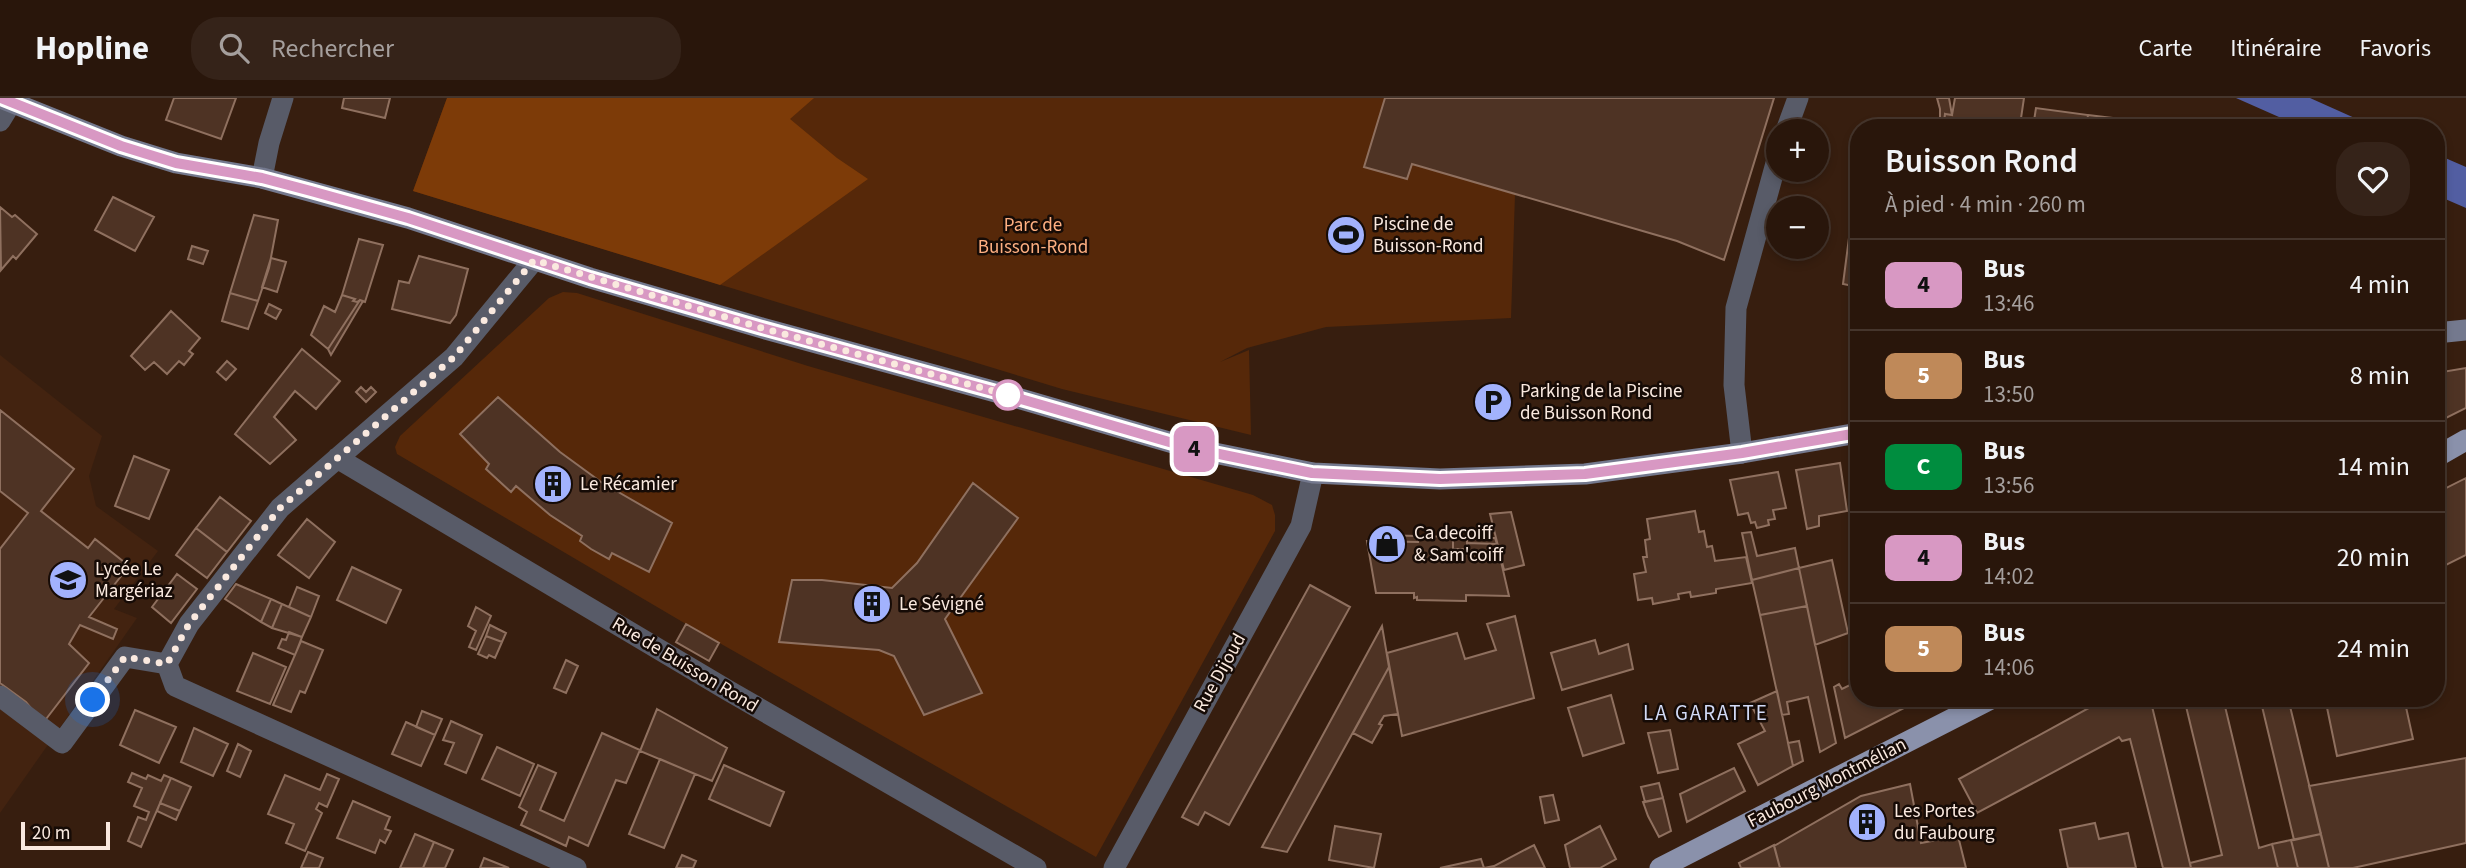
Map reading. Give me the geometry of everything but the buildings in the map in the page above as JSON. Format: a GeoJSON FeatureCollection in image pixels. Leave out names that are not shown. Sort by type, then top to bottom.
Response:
{"type":"FeatureCollection","features":[{"type":"Feature","properties":{"kind":"main road"},"geometry":{"type":"LineString","coordinates":[[4,107],[56,119],[121,146],[176,163],[262,178],[408,218],[534,260],[762,328],[1190,448],[1312,473],[1440,479],[1585,474],[1742,453],[1850,434]]}},
{"type":"Feature","properties":{"kind":"main road"},"geometry":{"type":"LineString","coordinates":[[2445,331],[2466,324]]}},
{"type":"Feature","properties":{"kind":"main road"},"geometry":{"type":"LineString","coordinates":[[2445,333],[2466,331]]}},
{"type":"Feature","properties":{"kind":"main road"},"geometry":{"type":"LineString","coordinates":[[2445,452],[2466,440]]}},
{"type":"Feature","properties":{"kind":"main road","name":"Faubourg Montmélian"},"geometry":{"type":"LineString","coordinates":[[1660,868],[1975,707]]}},
{"type":"Feature","properties":{"kind":"street"},"geometry":{"type":"LineString","coordinates":[[262,178],[268,143],[283,98]]}},
{"type":"Feature","properties":{"kind":"street"},"geometry":{"type":"LineString","coordinates":[[1790,119],[1798,98]]}},
{"type":"Feature","properties":{"kind":"street"},"geometry":{"type":"LineString","coordinates":[[1742,453],[1734,385],[1736,308],[1771,182]]}},
{"type":"Feature","properties":{"kind":"street"},"geometry":{"type":"LineString","coordinates":[[534,260],[454,357],[280,508],[189,624],[167,664],[175,686],[576,868]]}},
{"type":"Feature","properties":{"kind":"street","name":"Rue de Buisson Rond"},"geometry":{"type":"LineString","coordinates":[[337,458],[729,691],[1036,868]]}},
{"type":"Feature","properties":{"kind":"street","name":"Rue Dijoud"},"geometry":{"type":"LineString","coordinates":[[1114,868],[1301,526],[1312,473]]}},
{"type":"Feature","properties":{"kind":"street"},"geometry":{"type":"LineString","coordinates":[[0,696],[62,743],[125,657],[167,664]]}},
{"type":"Feature","properties":{"kind":"shaded area"},"geometry":{"type":"Polygon","coordinates":[[[447,98],[814,98],[790,119],[837,158],[868,179],[720,285],[413,191],[447,98]]]}},
{"type":"Feature","properties":{"kind":"shaded area","name":"Lycée Le Margériaz"},"geometry":{"type":"Polygon","coordinates":[[[0,355],[102,436],[89,476],[96,506],[158,551],[114,609],[137,618],[0,813],[0,355]]]}},
{"type":"Feature","properties":{"kind":"green space","name":"Parc de Buisson-Rond"},"geometry":{"type":"Polygon","coordinates":[[[447,98],[1774,98],[1724,260],[1677,241],[1515,194],[1511,318],[1326,327],[1247,348],[1220,362],[1249,350],[1251,435],[1062,389],[413,191],[447,98]]]}},
{"type":"Feature","properties":{"kind":"green space"},"geometry":{"type":"Polygon","coordinates":[[[563,292],[577,293],[808,366],[1253,495],[1272,505],[1275,531],[1096,857],[686,624],[397,454],[395,447],[400,436],[549,298],[563,292]]]}},
{"type":"Feature","properties":{"kind":"water"},"geometry":{"type":"Polygon","coordinates":[[[2236,98],[2310,98],[2357,119],[2284,119],[2236,98]]]}},
{"type":"Feature","properties":{"kind":"water"},"geometry":{"type":"Polygon","coordinates":[[[2445,158],[2466,167],[2466,208],[2445,199],[2445,158]]]}},
{"type":"Feature","properties":{"kind":"bus line","name":"4"},"geometry":{"type":"LineString","coordinates":[[1,98],[121,146],[176,163],[262,178],[311,191],[408,218],[590,278],[762,328],[1190,448],[1312,473],[1440,479],[1585,474],[1742,453],[1850,434]]}},
{"type":"Feature","properties":{"kind":"place","name":"Piscine de Buisson-Rond"},"geometry":{"type":"Point","coordinates":[1346,235]}},
{"type":"Feature","properties":{"kind":"place","name":"Parking de la Piscine de Buisson Rond"},"geometry":{"type":"Point","coordinates":[1493,402]}},
{"type":"Feature","properties":{"kind":"place","name":"Le Récamier"},"geometry":{"type":"Point","coordinates":[553,484]}},
{"type":"Feature","properties":{"kind":"place","name":"Ca decoiff & Sam'coiff"},"geometry":{"type":"Point","coordinates":[1387,544]}},
{"type":"Feature","properties":{"kind":"place","name":"Lycée Le Margériaz"},"geometry":{"type":"Point","coordinates":[68,580]}},
{"type":"Feature","properties":{"kind":"place","name":"Le Sévigné"},"geometry":{"type":"Point","coordinates":[872,604]}},
{"type":"Feature","properties":{"kind":"place","name":"Les Portes du Faubourg"},"geometry":{"type":"Point","coordinates":[1867,822]}},
{"type":"Feature","properties":{"kind":"district","name":"LA GARATTE"},"geometry":{"type":"Point","coordinates":[1706,713]}},
{"type":"Feature","properties":{"kind":"route"},"geometry":{"type":"LineString","coordinates":[[93,700],[125,657],[167,664],[189,624],[280,508],[454,357],[534,260],[762,328],[1008,395]]}}]}
